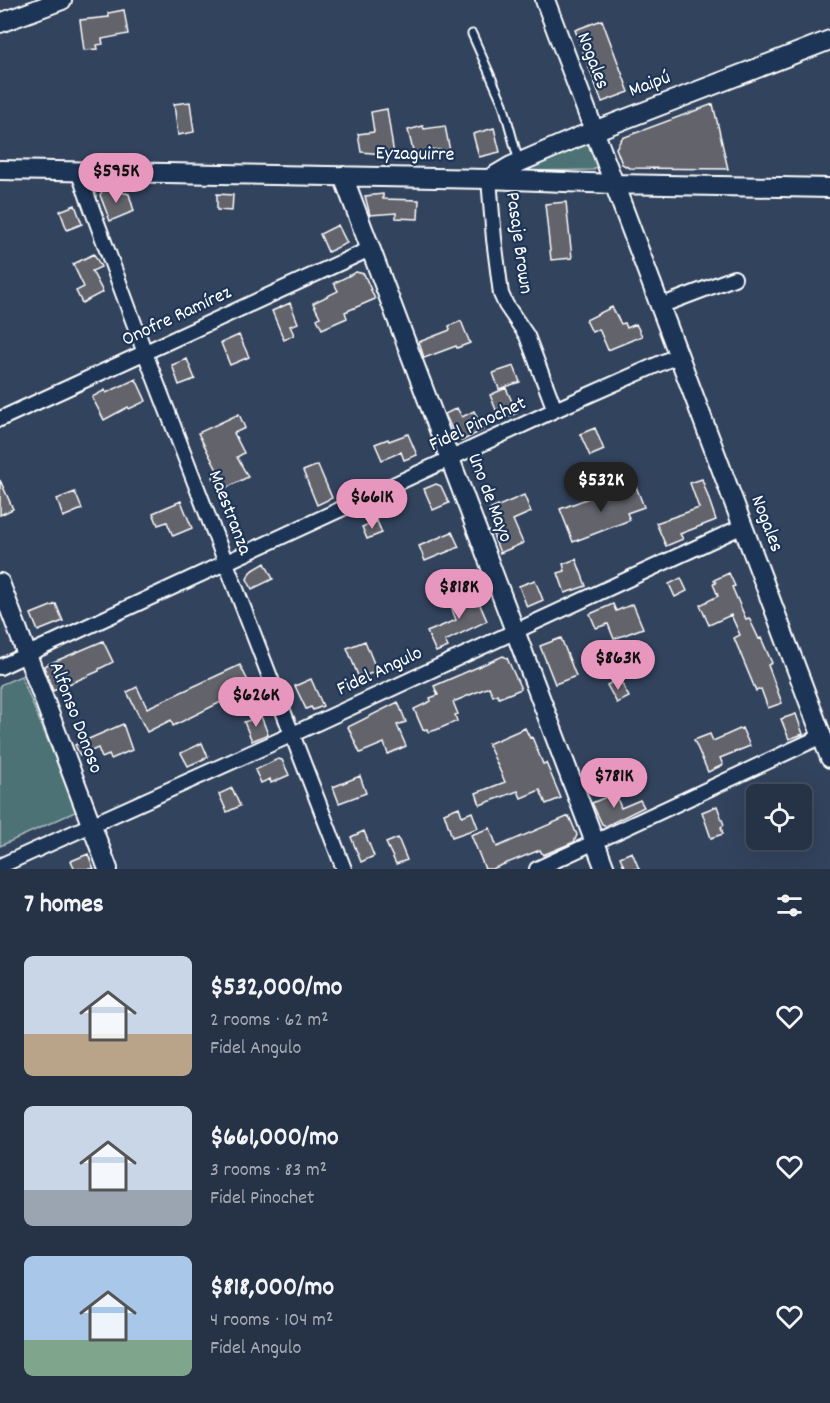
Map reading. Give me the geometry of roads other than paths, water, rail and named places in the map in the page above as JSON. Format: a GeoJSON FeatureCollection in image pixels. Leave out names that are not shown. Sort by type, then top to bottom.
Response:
{"type":"FeatureCollection","features":[{"type":"Feature","properties":{"kind":"street"},"geometry":{"type":"LineString","coordinates":[[0,23],[62,0]]}},
{"type":"Feature","properties":{"kind":"street","name":"Nogales"},"geometry":{"type":"LineString","coordinates":[[545,0],[830,758]]}},
{"type":"Feature","properties":{"kind":"street","name":"Maipú"},"geometry":{"type":"LineString","coordinates":[[489,178],[519,162],[594,131],[830,40]]}},
{"type":"Feature","properties":{"kind":"street","name":"Eyzaguirre"},"geometry":{"type":"LineString","coordinates":[[0,170],[489,178],[614,184],[830,188]]}},
{"type":"Feature","properties":{"kind":"street","name":"Maestranza"},"geometry":{"type":"LineString","coordinates":[[78,171],[145,353],[344,869]]}},
{"type":"Feature","properties":{"kind":"street","name":"Uno de Mayo"},"geometry":{"type":"LineString","coordinates":[[343,176],[605,869]]}},
{"type":"Feature","properties":{"kind":"street","name":"Pasaje Brown"},"geometry":{"type":"LineString","coordinates":[[489,178],[501,294],[527,336],[555,410]]}},
{"type":"Feature","properties":{"kind":"street","name":"Onofre Ramírez"},"geometry":{"type":"LineString","coordinates":[[0,419],[370,249]]}},
{"type":"Feature","properties":{"kind":"street"},"geometry":{"type":"LineString","coordinates":[[660,306],[734,278]]}},
{"type":"Feature","properties":{"kind":"street","name":"Fidel Pinochet"},"geometry":{"type":"LineString","coordinates":[[0,667],[555,410],[679,356]]}},
{"type":"Feature","properties":{"kind":"street","name":"Fidel Angulo"},"geometry":{"type":"LineString","coordinates":[[0,866],[293,734],[743,526]]}},
{"type":"Feature","properties":{"kind":"street","name":"Alfonso Donoso"},"geometry":{"type":"LineString","coordinates":[[0,583],[108,869]]}},
{"type":"Feature","properties":{"kind":"street"},"geometry":{"type":"LineString","coordinates":[[537,869],[822,736]]}},
{"type":"Feature","properties":{"kind":"lane"},"geometry":{"type":"LineString","coordinates":[[472,34],[503,104],[519,162]]}}]}
